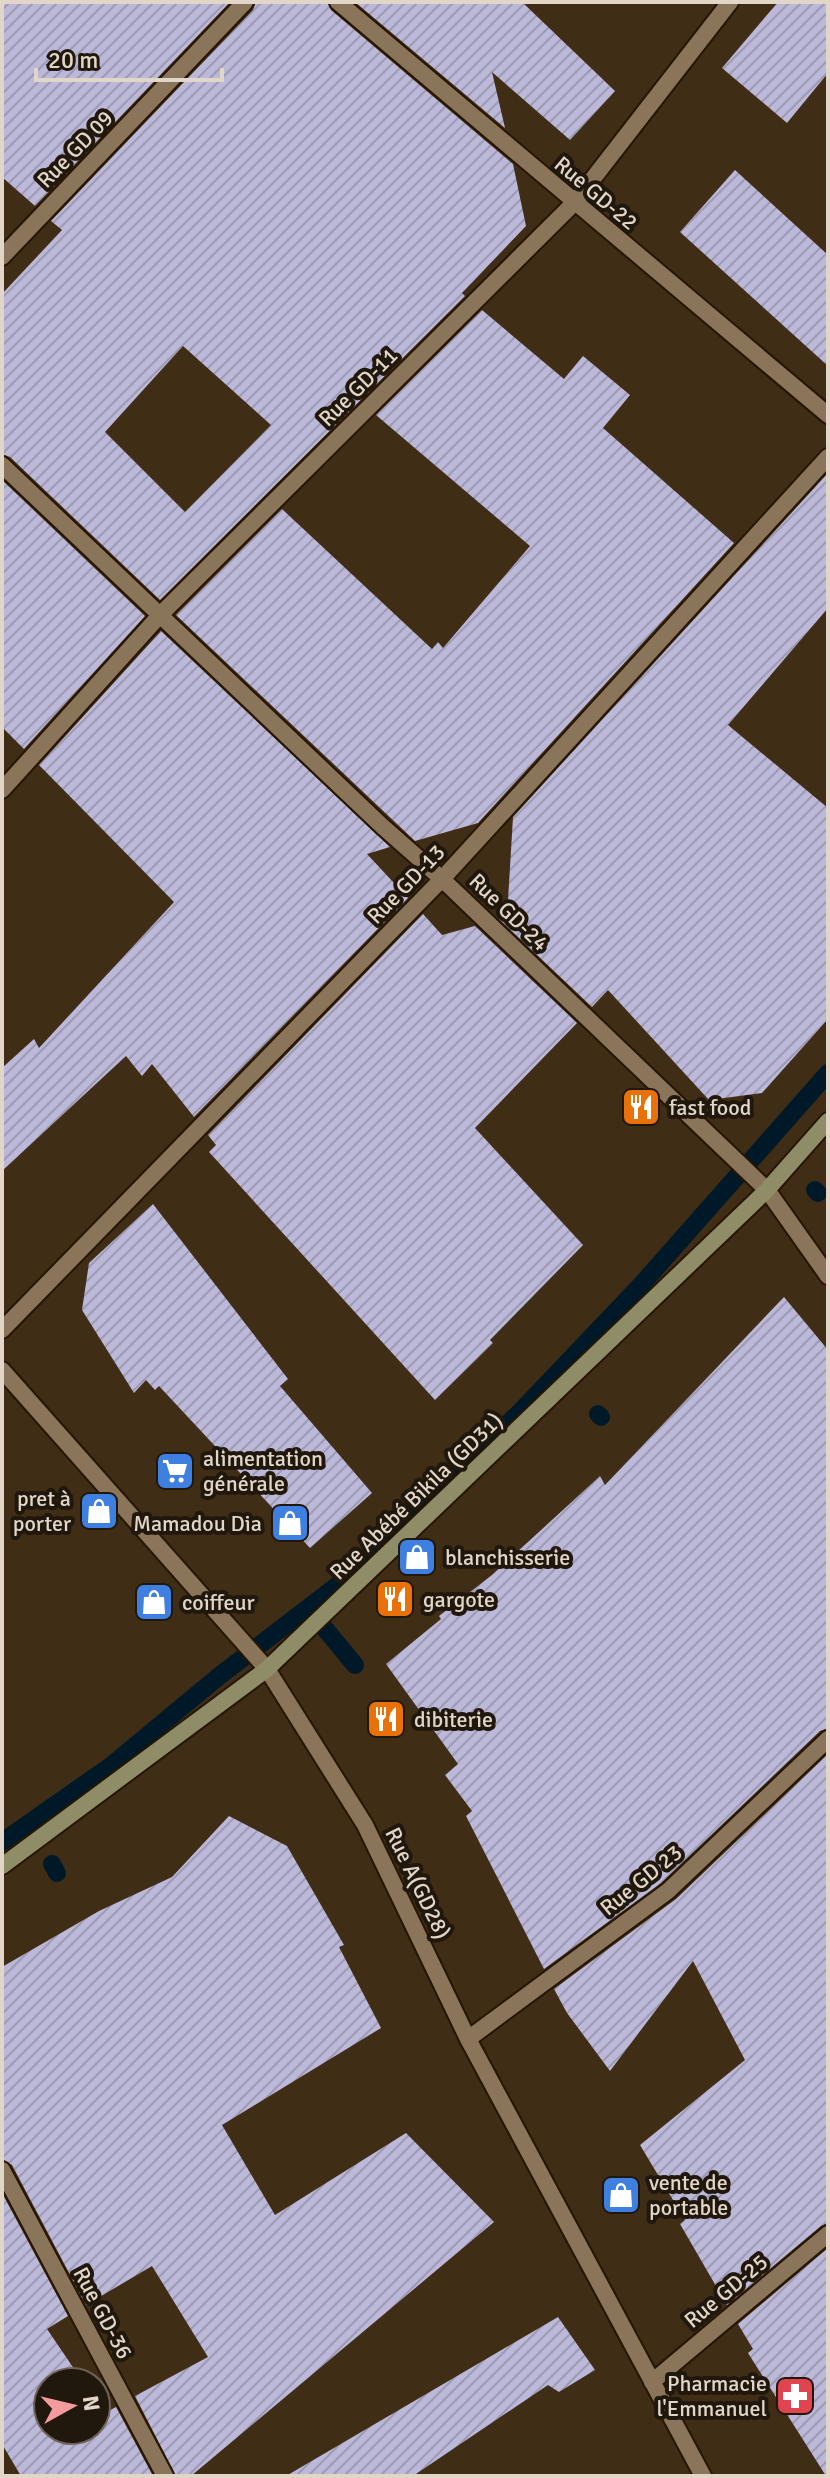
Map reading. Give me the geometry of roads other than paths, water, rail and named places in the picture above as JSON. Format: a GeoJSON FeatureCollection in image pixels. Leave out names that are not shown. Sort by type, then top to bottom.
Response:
{"type":"FeatureCollection","features":[{"type":"Feature","properties":{"kind":"main road","name":"Rue Abébé Bikila (GD31)"},"geometry":{"type":"LineString","coordinates":[[2,1866],[267,1669],[767,1190],[828,1121]]}},
{"type":"Feature","properties":{"kind":"street","name":"Rue GD 09"},"geometry":{"type":"LineString","coordinates":[[2,257],[245,2]]}},
{"type":"Feature","properties":{"kind":"street","name":"Rue GD-22"},"geometry":{"type":"LineString","coordinates":[[338,2],[828,415]]}},
{"type":"Feature","properties":{"kind":"street","name":"Rue GD-11"},"geometry":{"type":"LineString","coordinates":[[2,790],[161,614],[574,203],[730,2]]}},
{"type":"Feature","properties":{"kind":"street","name":"Rue GD-13"},"geometry":{"type":"LineString","coordinates":[[2,1330],[442,879],[828,457]]}},
{"type":"Feature","properties":{"kind":"street","name":"Rue GD-24"},"geometry":{"type":"LineString","coordinates":[[2,465],[767,1190],[828,1276]]}},
{"type":"Feature","properties":{"kind":"street","name":"Rue A(GD28)"},"geometry":{"type":"LineString","coordinates":[[2,1370],[267,1669],[365,1825],[468,2039],[703,2476]]}},
{"type":"Feature","properties":{"kind":"street","name":"Rue GD 23"},"geometry":{"type":"LineString","coordinates":[[468,2039],[668,1891],[828,1739]]}},
{"type":"Feature","properties":{"kind":"street","name":"Rue GD-36"},"geometry":{"type":"LineString","coordinates":[[2,2170],[165,2476]]}},
{"type":"Feature","properties":{"kind":"street","name":"Rue GD-25"},"geometry":{"type":"LineString","coordinates":[[652,2382],[828,2234]]}},
{"type":"Feature","properties":{"kind":"waterway"},"geometry":{"type":"LineString","coordinates":[[2,1842],[112,1765],[218,1677],[338,1585],[520,1412],[641,1285],[828,1073]]}},
{"type":"Feature","properties":{"kind":"waterway"},"geometry":{"type":"LineString","coordinates":[[815,1190],[818,1193]]}},
{"type":"Feature","properties":{"kind":"waterway"},"geometry":{"type":"LineString","coordinates":[[598,1414],[601,1417]]}},
{"type":"Feature","properties":{"kind":"waterway"},"geometry":{"type":"LineString","coordinates":[[312,1613],[355,1665]]}},
{"type":"Feature","properties":{"kind":"waterway"},"geometry":{"type":"LineString","coordinates":[[52,1864],[57,1873]]}},
{"type":"Feature","properties":{"kind":"place","name":"fast food"},"geometry":{"type":"Point","coordinates":[641,1107]}},
{"type":"Feature","properties":{"kind":"place","name":"alimentation générale"},"geometry":{"type":"Point","coordinates":[175,1471]}},
{"type":"Feature","properties":{"kind":"place","name":"pret à porter"},"geometry":{"type":"Point","coordinates":[99,1511]}},
{"type":"Feature","properties":{"kind":"place","name":"Mamadou Dia"},"geometry":{"type":"Point","coordinates":[290,1523]}},
{"type":"Feature","properties":{"kind":"place","name":"blanchisserie"},"geometry":{"type":"Point","coordinates":[417,1557]}},
{"type":"Feature","properties":{"kind":"place","name":"gargote"},"geometry":{"type":"Point","coordinates":[395,1599]}},
{"type":"Feature","properties":{"kind":"place","name":"coiffeur"},"geometry":{"type":"Point","coordinates":[154,1602]}},
{"type":"Feature","properties":{"kind":"place","name":"dibiterie"},"geometry":{"type":"Point","coordinates":[386,1719]}},
{"type":"Feature","properties":{"kind":"place","name":"vente de portable"},"geometry":{"type":"Point","coordinates":[621,2195]}},
{"type":"Feature","properties":{"kind":"place","name":"Pharmacie l'Emmanuel"},"geometry":{"type":"Point","coordinates":[795,2396]}}]}
